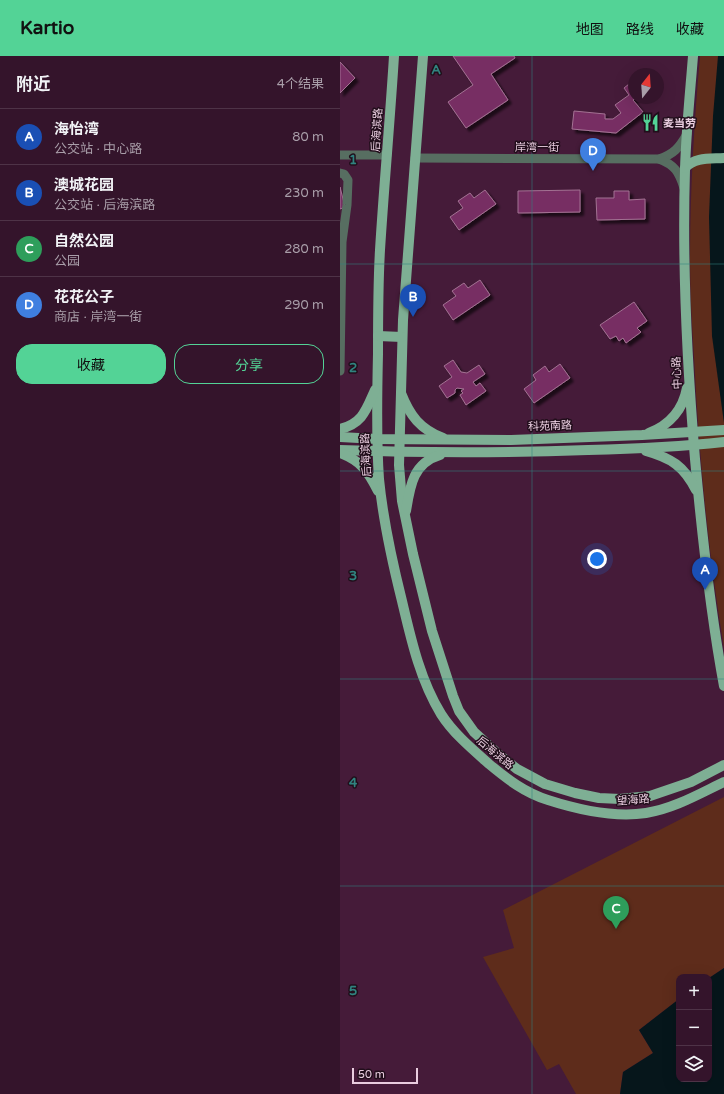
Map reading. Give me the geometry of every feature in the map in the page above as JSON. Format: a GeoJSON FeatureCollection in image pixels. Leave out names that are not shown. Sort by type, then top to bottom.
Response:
{"type":"FeatureCollection","features":[{"type":"Feature","properties":{"kind":"main road","name":"后海滨路"},"geometry":{"type":"LineString","coordinates":[[394,56],[380,252],[377,384],[377,439],[382,497],[391,553],[411,639],[428,689],[441,715],[463,741],[504,776],[525,791],[539,798]]}},
{"type":"Feature","properties":{"kind":"main road","name":"后海滨路"},"geometry":{"type":"LineString","coordinates":[[423,56],[402,336],[398,452],[405,519],[432,632],[459,711],[474,732],[498,754],[517,769],[545,784]]}},
{"type":"Feature","properties":{"kind":"main road","name":"中心路"},"geometry":{"type":"LineString","coordinates":[[693,56],[685,168],[685,285],[689,374],[698,495],[709,590],[724,686]]}},
{"type":"Feature","properties":{"kind":"main road"},"geometry":{"type":"LineString","coordinates":[[686,145],[696,157],[724,158]]}},
{"type":"Feature","properties":{"kind":"main road"},"geometry":{"type":"LineString","coordinates":[[685,168],[696,157],[724,152]]}},
{"type":"Feature","properties":{"kind":"main road"},"geometry":{"type":"LineString","coordinates":[[378,336],[402,336]]}},
{"type":"Feature","properties":{"kind":"main road"},"geometry":{"type":"LineString","coordinates":[[642,435],[656,430],[669,422],[674,416],[685,398],[689,374]]}},
{"type":"Feature","properties":{"kind":"main road"},"geometry":{"type":"LineString","coordinates":[[340,429],[354,424],[358,420],[367,408],[377,384]]}},
{"type":"Feature","properties":{"kind":"main road"},"geometry":{"type":"LineString","coordinates":[[400,390],[410,413],[420,425],[432,433],[451,440]]}},
{"type":"Feature","properties":{"kind":"main road","name":"科苑南路"},"geometry":{"type":"LineString","coordinates":[[340,437],[377,439],[511,440],[693,433],[724,430]]}},
{"type":"Feature","properties":{"kind":"main road"},"geometry":{"type":"LineString","coordinates":[[340,451],[512,453],[638,448],[724,442]]}},
{"type":"Feature","properties":{"kind":"main road"},"geometry":{"type":"LineString","coordinates":[[638,448],[662,456],[678,464],[689,477],[698,495]]}},
{"type":"Feature","properties":{"kind":"main road"},"geometry":{"type":"LineString","coordinates":[[340,451],[363,466],[382,497]]}},
{"type":"Feature","properties":{"kind":"main road"},"geometry":{"type":"LineString","coordinates":[[405,519],[411,484],[419,469],[429,460],[447,453]]}},
{"type":"Feature","properties":{"kind":"main road","name":"望海路"},"geometry":{"type":"LineString","coordinates":[[545,784],[599,798],[620,799],[650,796],[692,782],[724,766]]}},
{"type":"Feature","properties":{"kind":"main road","name":"望海路"},"geometry":{"type":"LineString","coordinates":[[539,798],[592,812],[622,815],[647,813],[698,796],[724,782]]}},
{"type":"Feature","properties":{"kind":"street"},"geometry":{"type":"LineString","coordinates":[[659,159],[676,151],[687,133]]}},
{"type":"Feature","properties":{"kind":"street"},"geometry":{"type":"LineString","coordinates":[[340,155],[387,155]]}},
{"type":"Feature","properties":{"kind":"street","name":"岸湾一街"},"geometry":{"type":"LineString","coordinates":[[415,158],[659,159]]}},
{"type":"Feature","properties":{"kind":"street"},"geometry":{"type":"LineString","coordinates":[[659,159],[668,163],[679,174],[685,191]]}},
{"type":"Feature","properties":{"kind":"street"},"geometry":{"type":"LineString","coordinates":[[340,173],[344,174],[348,180],[347,205],[342,242],[340,371]]}},
{"type":"Feature","properties":{"kind":"shaded area"},"geometry":{"type":"Polygon","coordinates":[[[700,56],[724,56],[724,648],[713,575],[705,503],[696,394],[690,273],[694,133],[700,56]]]}},
{"type":"Feature","properties":{"kind":"shaded area"},"geometry":{"type":"Polygon","coordinates":[[[718,56],[724,56],[724,423],[712,336],[709,217],[713,116],[718,56]]]}},
{"type":"Feature","properties":{"kind":"shaded area"},"geometry":{"type":"Polygon","coordinates":[[[724,797],[724,968],[712,976],[712,974],[676,974],[676,1001],[639,1030],[653,1053],[623,1072],[620,1094],[576,1094],[559,1064],[547,1070],[483,957],[514,948],[503,910],[724,797]]]}},
{"type":"Feature","properties":{"kind":"shaded area"},"geometry":{"type":"Polygon","coordinates":[[[724,968],[724,1094],[620,1094],[623,1072],[653,1053],[639,1030],[676,1001],[676,1082],[712,1082],[712,976],[724,968]]]}},
{"type":"Feature","properties":{"kind":"building"},"geometry":{"type":"Polygon","coordinates":[[[453,56],[514,56],[515,58],[491,74],[508,100],[466,128],[448,102],[473,85],[453,56]]]}},
{"type":"Feature","properties":{"kind":"building"},"geometry":{"type":"Polygon","coordinates":[[[340,62],[355,78],[340,93],[340,62]]]}},
{"type":"Feature","properties":{"kind":"building"},"geometry":{"type":"Polygon","coordinates":[[[628,85],[628,94],[624,88],[628,85]]]}},
{"type":"Feature","properties":{"kind":"building"},"geometry":{"type":"Polygon","coordinates":[[[628,96],[628,104],[636,104],[643,112],[616,133],[572,129],[574,111],[605,114],[605,119],[613,119],[621,113],[615,105],[628,96]]]}},
{"type":"Feature","properties":{"kind":"building"},"geometry":{"type":"Polygon","coordinates":[[[340,187],[345,207],[340,209],[340,187]]]}},
{"type":"Feature","properties":{"kind":"building"},"geometry":{"type":"Polygon","coordinates":[[[485,190],[496,204],[459,230],[450,217],[463,208],[458,201],[470,193],[474,198],[485,190]]]}},
{"type":"Feature","properties":{"kind":"building"},"geometry":{"type":"Polygon","coordinates":[[[580,190],[580,212],[518,213],[518,191],[580,190]]]}},
{"type":"Feature","properties":{"kind":"building"},"geometry":{"type":"Polygon","coordinates":[[[614,191],[629,191],[629,200],[645,199],[645,219],[597,220],[596,198],[614,198],[614,191]]]}},
{"type":"Feature","properties":{"kind":"building"},"geometry":{"type":"Polygon","coordinates":[[[480,280],[490,295],[453,320],[443,305],[456,296],[452,291],[464,283],[468,288],[480,280]]]}},
{"type":"Feature","properties":{"kind":"building"},"geometry":{"type":"Polygon","coordinates":[[[634,302],[647,321],[637,328],[641,332],[626,343],[623,338],[619,341],[616,336],[610,339],[600,325],[634,302]]]}},
{"type":"Feature","properties":{"kind":"building"},"geometry":{"type":"Polygon","coordinates":[[[453,360],[461,372],[467,373],[479,365],[485,374],[473,382],[476,386],[480,383],[486,391],[466,405],[460,395],[463,393],[461,391],[464,389],[457,388],[455,393],[447,398],[439,386],[452,377],[444,366],[453,360]]]}},
{"type":"Feature","properties":{"kind":"building"},"geometry":{"type":"Polygon","coordinates":[[[560,364],[570,378],[534,403],[524,389],[536,380],[533,375],[545,366],[549,372],[560,364]]]}},
{"type":"Feature","properties":{"kind":"place","name":"麦当劳"},"geometry":{"type":"Point","coordinates":[650,123]}},
{"type":"Feature","properties":{"kind":"place","name":"花花公子"},"geometry":{"type":"Point","coordinates":[593,171]}},
{"type":"Feature","properties":{"kind":"place","name":"澳城花园"},"geometry":{"type":"Point","coordinates":[413,317]}},
{"type":"Feature","properties":{"kind":"place","name":"海怡湾"},"geometry":{"type":"Point","coordinates":[705,590]}},
{"type":"Feature","properties":{"kind":"place","name":"自然公园"},"geometry":{"type":"Point","coordinates":[616,929]}}]}
